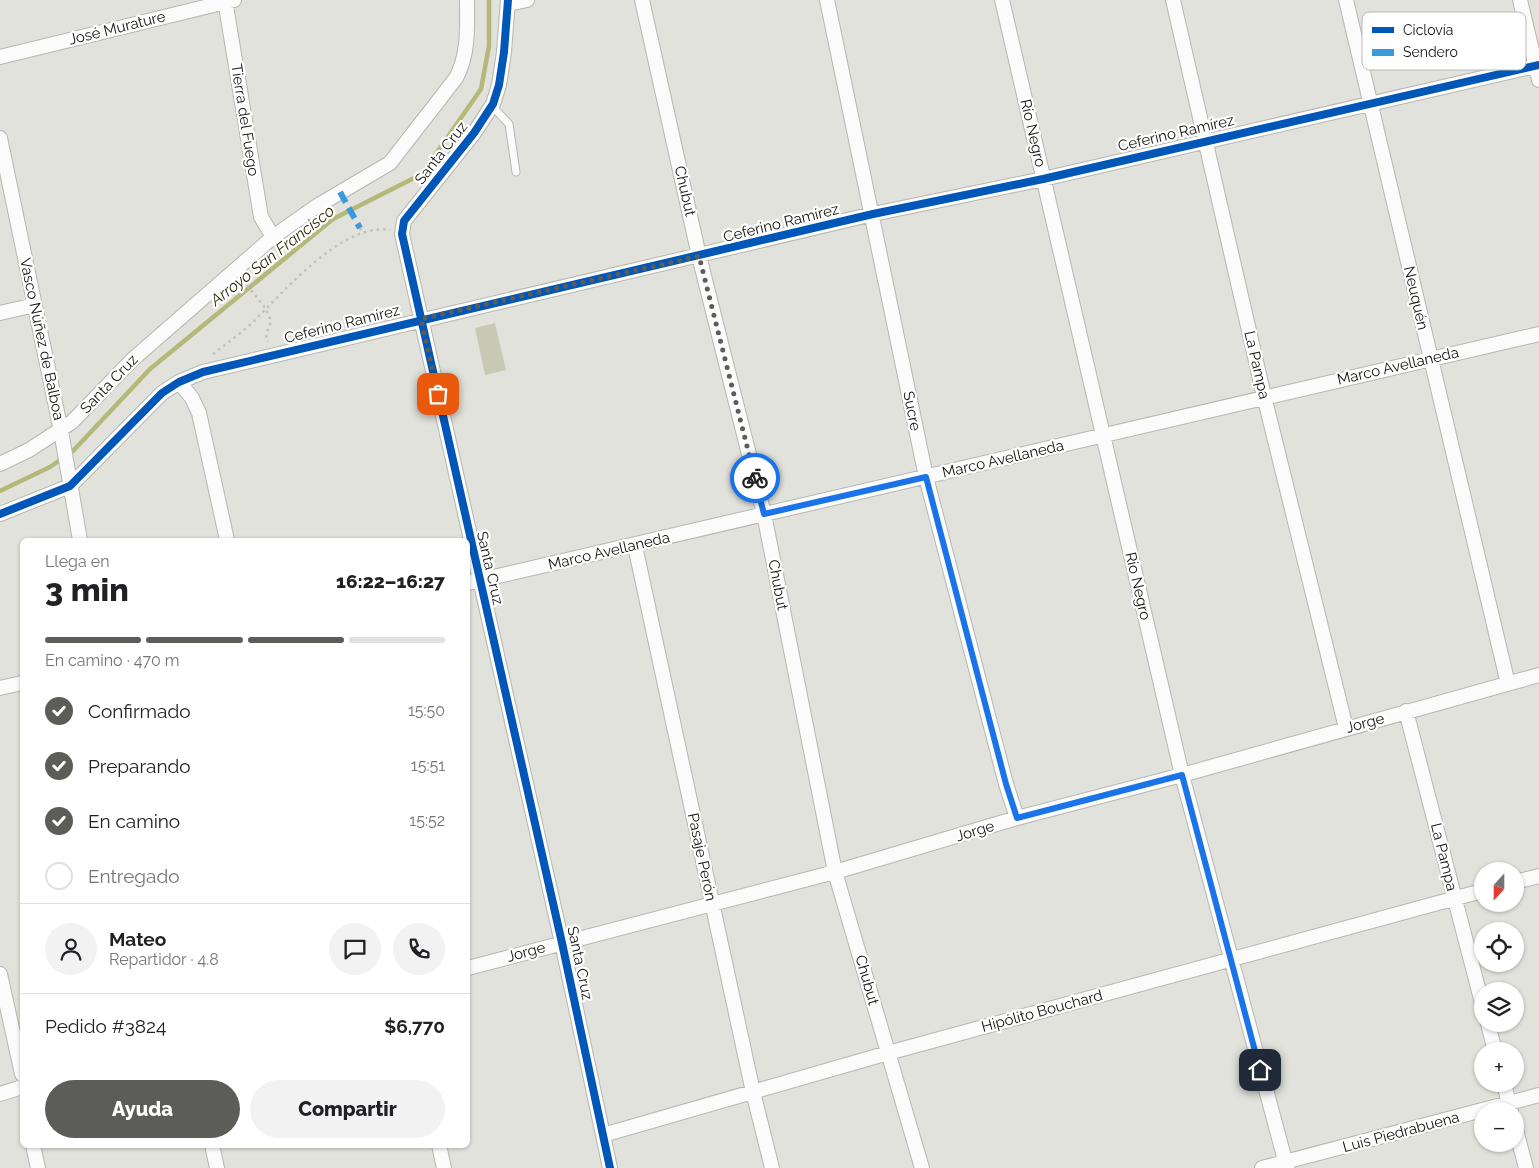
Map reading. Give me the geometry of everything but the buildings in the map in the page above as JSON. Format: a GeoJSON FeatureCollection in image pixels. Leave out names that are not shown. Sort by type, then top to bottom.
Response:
{"type":"FeatureCollection","features":[{"type":"Feature","properties":{"kind":"street","name":"Santa Cruz"},"geometry":{"type":"LineString","coordinates":[[0,464],[62,438],[132,360],[273,237],[317,206],[390,162],[462,68],[466,56],[467,0]]}},
{"type":"Feature","properties":{"kind":"street"},"geometry":{"type":"LineString","coordinates":[[508,2],[527,0]]}},
{"type":"Feature","properties":{"kind":"street","name":"Chubut"},"geometry":{"type":"LineString","coordinates":[[642,0],[699,256],[764,514],[836,872],[922,1168]]}},
{"type":"Feature","properties":{"kind":"street","name":"Sucre"},"geometry":{"type":"LineString","coordinates":[[827,0],[873,214],[926,477],[1006,784],[1017,818]]}},
{"type":"Feature","properties":{"kind":"street","name":"Río Negro"},"geometry":{"type":"LineString","coordinates":[[1002,0],[1182,775],[1286,1165]]}},
{"type":"Feature","properties":{"kind":"street","name":"La Pampa"},"geometry":{"type":"LineString","coordinates":[[1173,0],[1264,396],[1346,728]]}},
{"type":"Feature","properties":{"kind":"street","name":"Neuquén"},"geometry":{"type":"LineString","coordinates":[[1346,0],[1362,65]]}},
{"type":"Feature","properties":{"kind":"street","name":"Tierra del Fuego"},"geometry":{"type":"LineString","coordinates":[[228,1],[261,217],[273,237]]}},
{"type":"Feature","properties":{"kind":"street","name":"José Murature"},"geometry":{"type":"LineString","coordinates":[[0,56],[228,1]]}},
{"type":"Feature","properties":{"kind":"street","name":"Santa Cruz"},"geometry":{"type":"LineString","coordinates":[[464,538],[421,319],[402,234],[404,221],[474,133],[492,106],[499,86],[508,2]]}},
{"type":"Feature","properties":{"kind":"street"},"geometry":{"type":"LineString","coordinates":[[1526,23],[1538,70]]}},
{"type":"Feature","properties":{"kind":"street","name":"Neuquén"},"geometry":{"type":"LineString","coordinates":[[1363,70],[1508,684]]}},
{"type":"Feature","properties":{"kind":"street","name":"Ceferino Ramírez"},"geometry":{"type":"LineString","coordinates":[[69,480],[162,393],[179,382],[203,372],[421,319],[699,256],[873,214],[1043,179],[1371,102],[1538,70]]}},
{"type":"Feature","properties":{"kind":"street","name":"Vasco Núñez de Balboa"},"geometry":{"type":"LineString","coordinates":[[0,138],[62,438],[80,538]]}},
{"type":"Feature","properties":{"kind":"street"},"geometry":{"type":"LineString","coordinates":[[0,313],[35,305]]}},
{"type":"Feature","properties":{"kind":"street","name":"Marco Avellaneda"},"geometry":{"type":"LineString","coordinates":[[473,582],[636,546],[764,514],[1103,436],[1264,396],[1539,334]]}},
{"type":"Feature","properties":{"kind":"street"},"geometry":{"type":"LineString","coordinates":[[179,382],[192,398],[200,413],[227,538]]}},
{"type":"Feature","properties":{"kind":"street"},"geometry":{"type":"LineString","coordinates":[[0,514],[69,480]]}},
{"type":"Feature","properties":{"kind":"street","name":"Pasaje Perón"},"geometry":{"type":"LineString","coordinates":[[636,546],[753,1092],[772,1168]]}},
{"type":"Feature","properties":{"kind":"street","name":"Santa Cruz"},"geometry":{"type":"LineString","coordinates":[[470,567],[562,943],[610,1168]]}},
{"type":"Feature","properties":{"kind":"street","name":"Jorge"},"geometry":{"type":"LineString","coordinates":[[470,967],[836,872],[1017,818],[1182,775],[1539,675]]}},
{"type":"Feature","properties":{"kind":"street"},"geometry":{"type":"LineString","coordinates":[[0,688],[20,683]]}},
{"type":"Feature","properties":{"kind":"street","name":"La Pampa"},"geometry":{"type":"LineString","coordinates":[[1406,711],[1477,982]]}},
{"type":"Feature","properties":{"kind":"street"},"geometry":{"type":"LineString","coordinates":[[1524,880],[1539,876]]}},
{"type":"Feature","properties":{"kind":"street","name":"Hipólito Bouchard"},"geometry":{"type":"LineString","coordinates":[[603,1135],[888,1053],[1474,893]]}},
{"type":"Feature","properties":{"kind":"street"},"geometry":{"type":"LineString","coordinates":[[0,974],[20,1065]]}},
{"type":"Feature","properties":{"kind":"street"},"geometry":{"type":"LineString","coordinates":[[0,1094],[20,1088]]}},
{"type":"Feature","properties":{"kind":"street","name":"Luis Piedrabuena"},"geometry":{"type":"LineString","coordinates":[[1522,1102],[1539,1095]]}},
{"type":"Feature","properties":{"kind":"street","name":"Luis Piedrabuena"},"geometry":{"type":"LineString","coordinates":[[1262,1168],[1286,1165],[1474,1116]]}},
{"type":"Feature","properties":{"kind":"street"},"geometry":{"type":"LineString","coordinates":[[35,1148],[38,1168]]}},
{"type":"Feature","properties":{"kind":"street"},"geometry":{"type":"LineString","coordinates":[[213,1148],[217,1168]]}},
{"type":"Feature","properties":{"kind":"street"},"geometry":{"type":"LineString","coordinates":[[440,1148],[444,1168]]}},
{"type":"Feature","properties":{"kind":"street"},"geometry":{"type":"LineString","coordinates":[[1522,1152],[1526,1168]]}},
{"type":"Feature","properties":{"kind":"lane"},"geometry":{"type":"LineString","coordinates":[[492,106],[509,124],[516,172]]}},
{"type":"Feature","properties":{"kind":"path"},"geometry":{"type":"LineString","coordinates":[[211,355],[266,309],[328,250],[357,235],[364,234],[360,228]]}},
{"type":"Feature","properties":{"kind":"path"},"geometry":{"type":"LineString","coordinates":[[243,280],[266,309],[271,321],[266,335],[271,356]]}},
{"type":"Feature","properties":{"kind":"waterway","name":"Arroyo San Francisco"},"geometry":{"type":"LineString","coordinates":[[0,491],[50,467],[73,451],[150,369],[333,219],[422,174],[481,89],[489,46],[489,0]]}},
{"type":"Feature","properties":{"kind":"marked path"},"geometry":{"type":"LineString","coordinates":[[340,192],[360,228]]}},
{"type":"Feature","properties":{"kind":"cycle path"},"geometry":{"type":"LineString","coordinates":[[508,0],[504,52],[499,85],[493,104],[474,133],[404,221],[402,234],[562,943],[610,1168]]}},
{"type":"Feature","properties":{"kind":"cycle path"},"geometry":{"type":"LineString","coordinates":[[1526,68],[1539,65]]}},
{"type":"Feature","properties":{"kind":"cycle path"},"geometry":{"type":"LineString","coordinates":[[0,514],[70,486],[162,393],[179,382],[203,372],[873,214],[1043,179],[1517,70]]}},
{"type":"Feature","properties":{"kind":"way so far"},"geometry":{"type":"LineString","coordinates":[[438,394],[421,319],[699,256],[755,478]]}},
{"type":"Feature","properties":{"kind":"route"},"geometry":{"type":"LineString","coordinates":[[755,478],[764,514],[926,477],[1006,784],[1017,818],[1182,775],[1260,1070]]}}]}
